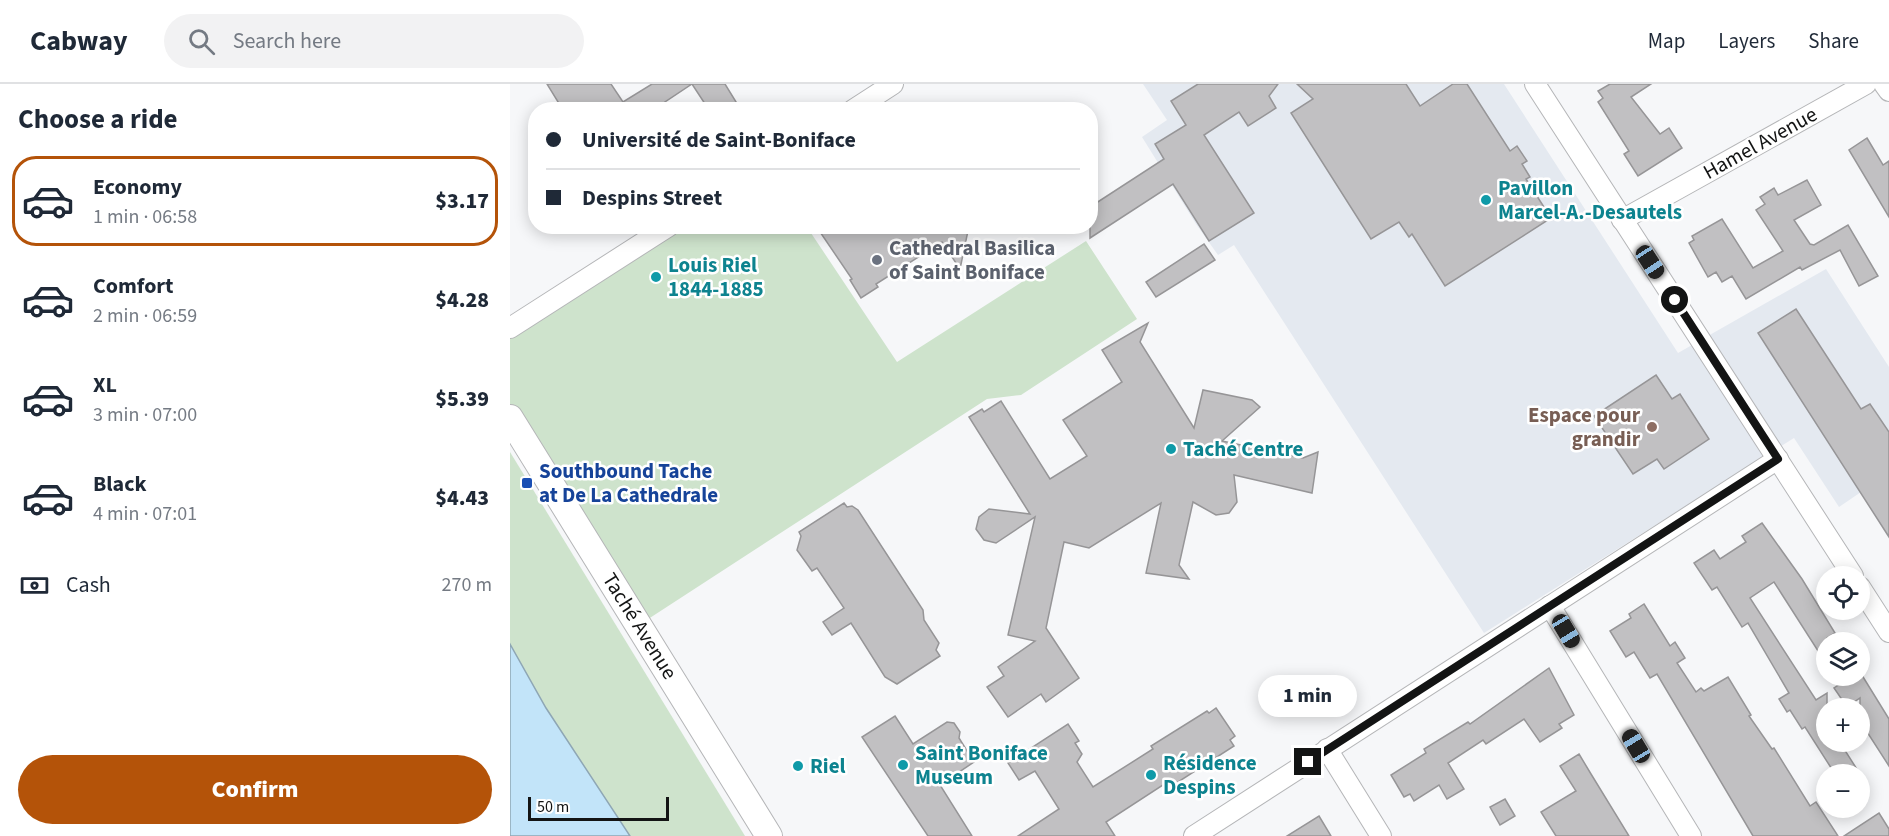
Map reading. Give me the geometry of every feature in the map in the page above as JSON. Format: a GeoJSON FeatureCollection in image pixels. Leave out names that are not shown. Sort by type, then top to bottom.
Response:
{"type":"FeatureCollection","features":[{"type":"Feature","properties":{"kind":"street"},"geometry":{"type":"LineString","coordinates":[[865,102],[893,84]]}},
{"type":"Feature","properties":{"kind":"street"},"geometry":{"type":"LineString","coordinates":[[1535,84],[1847,566]]}},
{"type":"Feature","properties":{"kind":"street","name":"Hamel Avenue"},"geometry":{"type":"LineString","coordinates":[[1622,220],[1866,84]]}},
{"type":"Feature","properties":{"kind":"street"},"geometry":{"type":"LineString","coordinates":[[1884,84],[1889,91]]}},
{"type":"Feature","properties":{"kind":"street"},"geometry":{"type":"LineString","coordinates":[[510,328],[657,234]]}},
{"type":"Feature","properties":{"kind":"street","name":"Taché Avenue"},"geometry":{"type":"LineString","coordinates":[[510,418],[769,836]]}},
{"type":"Feature","properties":{"kind":"street"},"geometry":{"type":"LineString","coordinates":[[1194,836],[1778,459]]}},
{"type":"Feature","properties":{"kind":"street"},"geometry":{"type":"LineString","coordinates":[[1870,603],[1889,632]]}},
{"type":"Feature","properties":{"kind":"street"},"geometry":{"type":"LineString","coordinates":[[1550,606],[1691,836]]}},
{"type":"Feature","properties":{"kind":"street"},"geometry":{"type":"LineString","coordinates":[[1327,749],[1381,836]]}},
{"type":"Feature","properties":{"kind":"shaded area"},"geometry":{"type":"Polygon","coordinates":[[[1143,84],[1504,84],[1678,353],[1826,269],[1889,367],[1889,473],[1839,507],[1794,438],[1484,633],[1234,245],[1218,255],[1196,224],[1142,137],[1167,120],[1143,84]]]}},
{"type":"Feature","properties":{"kind":"green space"},"geometry":{"type":"Polygon","coordinates":[[[658,234],[812,234],[897,362],[1086,241],[1137,319],[1021,395],[987,399],[639,625],[510,418],[510,328],[658,234]]]}},
{"type":"Feature","properties":{"kind":"green space"},"geometry":{"type":"Polygon","coordinates":[[[510,452],[745,836],[630,836],[546,708],[510,644],[510,452]]]}},
{"type":"Feature","properties":{"kind":"water"},"geometry":{"type":"Polygon","coordinates":[[[510,644],[546,708],[630,836],[510,836],[510,644]]]}},
{"type":"Feature","properties":{"kind":"building"},"geometry":{"type":"Polygon","coordinates":[[[547,84],[611,84],[623,102],[558,102],[547,84]]]}},
{"type":"Feature","properties":{"kind":"building"},"geometry":{"type":"Polygon","coordinates":[[[652,84],[692,84],[665,102],[623,102],[652,84]]]}},
{"type":"Feature","properties":{"kind":"building"},"geometry":{"type":"Polygon","coordinates":[[[692,84],[725,84],[736,102],[704,102],[692,84]]]}},
{"type":"Feature","properties":{"kind":"building"},"geometry":{"type":"Polygon","coordinates":[[[1198,84],[1278,84],[1269,96],[1276,108],[1248,126],[1239,112],[1204,135],[1254,213],[1209,241],[1173,184],[1098,233],[1098,202],[1164,159],[1155,144],[1186,125],[1171,101],[1198,84]]]}},
{"type":"Feature","properties":{"kind":"building"},"geometry":{"type":"Polygon","coordinates":[[[1297,84],[1406,84],[1420,106],[1453,84],[1467,84],[1510,151],[1517,146],[1527,161],[1522,164],[1530,177],[1526,179],[1551,218],[1445,286],[1412,234],[1409,237],[1399,222],[1371,239],[1291,113],[1313,99],[1297,84]]]}},
{"type":"Feature","properties":{"kind":"building"},"geometry":{"type":"Polygon","coordinates":[[[1610,84],[1651,84],[1631,97],[1660,134],[1669,128],[1682,148],[1638,176],[1624,154],[1629,151],[1598,102],[1603,98],[1598,91],[1610,84]]]}},
{"type":"Feature","properties":{"kind":"building"},"geometry":{"type":"Polygon","coordinates":[[[1867,138],[1883,165],[1889,161],[1889,217],[1849,150],[1867,138]]]}},
{"type":"Feature","properties":{"kind":"building"},"geometry":{"type":"Polygon","coordinates":[[[1807,180],[1821,205],[1794,220],[1810,244],[1814,245],[1848,225],[1878,276],[1859,286],[1840,250],[1802,270],[1800,267],[1746,299],[1732,276],[1722,282],[1716,272],[1708,277],[1689,243],[1694,240],[1692,236],[1722,219],[1753,268],[1783,251],[1756,210],[1765,204],[1760,197],[1774,188],[1778,195],[1807,180]]]}},
{"type":"Feature","properties":{"kind":"building","name":"Cathedral Basilica of Saint Boniface"},"geometry":{"type":"Polygon","coordinates":[[[821,234],[967,234],[960,269],[942,242],[876,284],[878,287],[861,298],[850,280],[852,279],[821,234]]]}},
{"type":"Feature","properties":{"kind":"building"},"geometry":{"type":"Polygon","coordinates":[[[1204,244],[1215,260],[1156,297],[1146,282],[1204,244]]]}},
{"type":"Feature","properties":{"kind":"building"},"geometry":{"type":"Polygon","coordinates":[[[1796,309],[1861,409],[1870,404],[1889,432],[1889,537],[1758,333],[1796,309]]]}},
{"type":"Feature","properties":{"kind":"building"},"geometry":{"type":"Polygon","coordinates":[[[1148,323],[1140,342],[1194,428],[1203,390],[1252,400],[1260,407],[1222,441],[1303,458],[1318,452],[1312,493],[1234,475],[1237,502],[1229,513],[1216,515],[1193,502],[1179,565],[1189,579],[1146,573],[1161,503],[1089,548],[1064,542],[1046,628],[1079,678],[1046,702],[1041,694],[1008,717],[987,687],[1004,676],[998,667],[1035,641],[1008,635],[1035,517],[996,543],[984,540],[976,529],[979,517],[989,509],[1030,514],[969,417],[982,409],[984,412],[1001,401],[1050,479],[1087,456],[1063,420],[1122,382],[1102,350],[1148,323]]]}},
{"type":"Feature","properties":{"kind":"building","name":"Espace pour grandir"},"geometry":{"type":"Polygon","coordinates":[[[1656,375],[1672,399],[1680,394],[1709,439],[1664,469],[1657,459],[1633,474],[1594,416],[1656,375]]]}},
{"type":"Feature","properties":{"kind":"building"},"geometry":{"type":"Polygon","coordinates":[[[844,503],[847,507],[852,506],[858,510],[923,610],[924,620],[939,643],[936,650],[940,656],[897,684],[885,677],[851,623],[832,635],[823,622],[844,608],[817,568],[812,571],[797,550],[801,536],[799,532],[844,503]]]}},
{"type":"Feature","properties":{"kind":"building"},"geometry":{"type":"Polygon","coordinates":[[[1762,523],[1816,602],[1816,620],[1827,620],[1834,632],[1816,632],[1816,648],[1774,582],[1750,598],[1816,700],[1816,744],[1805,727],[1802,729],[1790,710],[1787,712],[1779,699],[1789,693],[1748,623],[1742,627],[1717,587],[1712,590],[1694,563],[1714,550],[1720,559],[1746,542],[1742,536],[1762,523]]]}},
{"type":"Feature","properties":{"kind":"building"},"geometry":{"type":"Polygon","coordinates":[[[1644,604],[1670,646],[1675,642],[1685,658],[1677,663],[1696,692],[1701,688],[1704,691],[1728,677],[1751,715],[1749,716],[1772,749],[1774,748],[1810,806],[1816,802],[1816,818],[1826,818],[1838,836],[1753,836],[1657,674],[1650,678],[1634,652],[1626,657],[1610,631],[1631,618],[1629,614],[1644,604]]]}},
{"type":"Feature","properties":{"kind":"building"},"geometry":{"type":"Polygon","coordinates":[[[1549,668],[1574,715],[1559,724],[1562,728],[1540,742],[1524,719],[1486,744],[1483,740],[1448,763],[1464,789],[1447,799],[1439,785],[1414,801],[1410,794],[1404,797],[1391,775],[1426,753],[1424,749],[1468,722],[1470,724],[1549,668]]]}},
{"type":"Feature","properties":{"kind":"building"},"geometry":{"type":"Polygon","coordinates":[[[1837,686],[1869,686],[1889,719],[1889,766],[1870,737],[1870,698],[1841,698],[1834,688],[1837,686]]]}},
{"type":"Feature","properties":{"kind":"building","name":"Résidence Despins"},"geometry":{"type":"Polygon","coordinates":[[[1216,708],[1235,736],[1230,740],[1234,746],[1175,784],[1172,779],[1106,822],[1115,836],[1018,836],[1059,809],[1035,771],[1019,780],[1008,763],[1068,724],[1079,741],[1075,743],[1082,754],[1077,762],[1093,787],[1153,749],[1151,746],[1207,711],[1209,713],[1216,708]]]}},
{"type":"Feature","properties":{"kind":"building","name":"Saint Boniface Museum"},"geometry":{"type":"Polygon","coordinates":[[[895,716],[913,744],[947,722],[954,723],[960,732],[959,738],[974,762],[940,785],[972,836],[928,836],[862,737],[895,716]]]}},
{"type":"Feature","properties":{"kind":"building"},"geometry":{"type":"Polygon","coordinates":[[[1821,752],[1846,752],[1854,764],[1829,764],[1821,752]]]}},
{"type":"Feature","properties":{"kind":"building"},"geometry":{"type":"Polygon","coordinates":[[[1579,754],[1629,836],[1556,836],[1541,812],[1576,791],[1560,766],[1579,754]]]}},
{"type":"Feature","properties":{"kind":"building"},"geometry":{"type":"Polygon","coordinates":[[[1505,799],[1515,816],[1500,825],[1490,807],[1505,799]]]}},
{"type":"Feature","properties":{"kind":"building"},"geometry":{"type":"Polygon","coordinates":[[[1879,813],[1889,829],[1889,836],[1844,836],[1879,813]]]}},
{"type":"Feature","properties":{"kind":"building"},"geometry":{"type":"Polygon","coordinates":[[[1319,816],[1331,836],[1287,836],[1319,816]]]}},
{"type":"Feature","properties":{"kind":"place","name":"Pavillon Marcel-A.-Desautels"},"geometry":{"type":"Point","coordinates":[1486,200]}},
{"type":"Feature","properties":{"kind":"place","name":"Cathedral Basilica of Saint Boniface"},"geometry":{"type":"Point","coordinates":[877,260]}},
{"type":"Feature","properties":{"kind":"place","name":"Louis Riel 1844-1885"},"geometry":{"type":"Point","coordinates":[656,277]}},
{"type":"Feature","properties":{"kind":"place","name":"Espace pour grandir"},"geometry":{"type":"Point","coordinates":[1652,427]}},
{"type":"Feature","properties":{"kind":"place","name":"Taché Centre"},"geometry":{"type":"Point","coordinates":[1171,449]}},
{"type":"Feature","properties":{"kind":"place","name":"Southbound Tache at De La Cathedrale"},"geometry":{"type":"Point","coordinates":[527,483]}},
{"type":"Feature","properties":{"kind":"place","name":"Saint Boniface Museum"},"geometry":{"type":"Point","coordinates":[903,765]}},
{"type":"Feature","properties":{"kind":"place","name":"Riel"},"geometry":{"type":"Point","coordinates":[798,766]}},
{"type":"Feature","properties":{"kind":"place","name":"Résidence Despins"},"geometry":{"type":"Point","coordinates":[1151,775]}},
{"type":"Feature","properties":{"kind":"route"},"geometry":{"type":"LineString","coordinates":[[1308,762],[1778,459],[1675,300]]}}]}
